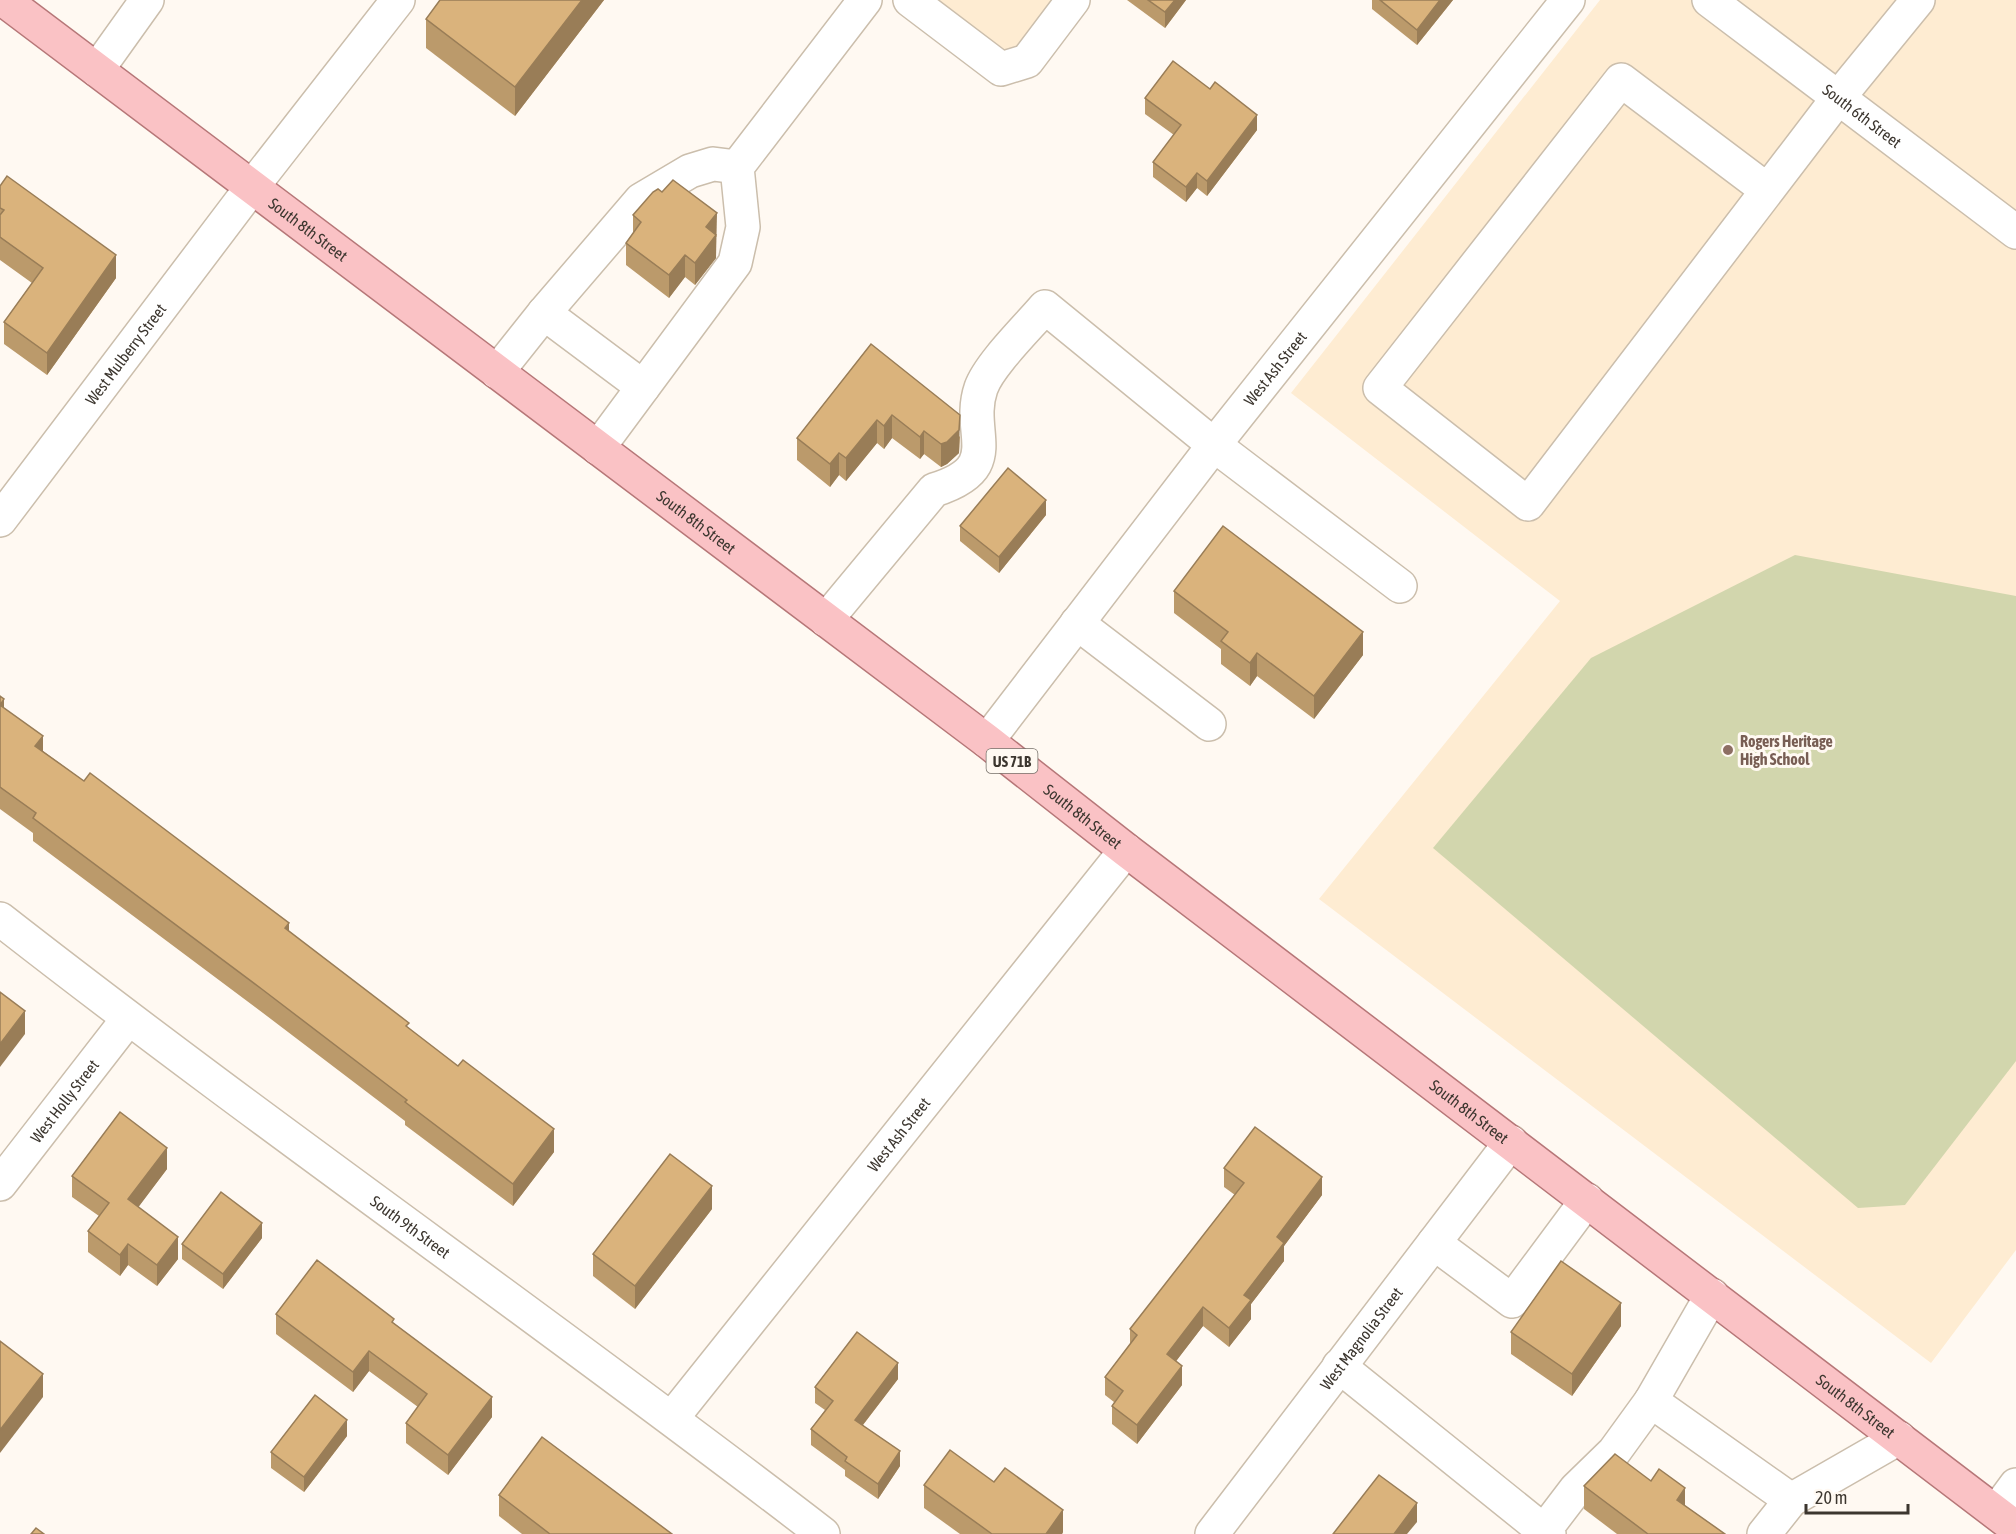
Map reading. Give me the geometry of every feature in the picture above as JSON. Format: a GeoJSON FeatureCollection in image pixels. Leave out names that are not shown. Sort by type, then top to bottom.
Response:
{"type":"FeatureCollection","features":[{"type":"Feature","properties":{"kind":"main road","name":"South 8th Street"},"geometry":{"type":"LineString","coordinates":[[4,0],[987,741],[1126,850],[2006,1520]]}},
{"type":"Feature","properties":{"kind":"street"},"geometry":{"type":"LineString","coordinates":[[97,70],[147,0]]}},
{"type":"Feature","properties":{"kind":"street","name":"West Mulberry Street"},"geometry":{"type":"LineString","coordinates":[[0,520],[252,187],[398,0]]}},
{"type":"Feature","properties":{"kind":"street"},"geometry":{"type":"LineString","coordinates":[[598,448],[735,263],[743,227],[737,167],[865,0]]}},
{"type":"Feature","properties":{"kind":"street"},"geometry":{"type":"LineString","coordinates":[[910,0],[1001,69],[1027,61],[1073,0]]}},
{"type":"Feature","properties":{"kind":"street","name":"West Ash Street"},"geometry":{"type":"LineString","coordinates":[[987,741],[1214,446],[1568,0]]}},
{"type":"Feature","properties":{"kind":"street","name":"South 6th Street"},"geometry":{"type":"LineString","coordinates":[[1709,0],[2016,232]]}},
{"type":"Feature","properties":{"kind":"street"},"geometry":{"type":"LineString","coordinates":[[1767,190],[1622,80],[1380,388],[1528,504],[1838,98],[1918,0]]}},
{"type":"Feature","properties":{"kind":"street"},"geometry":{"type":"LineString","coordinates":[[497,372],[544,313],[641,200],[690,171],[713,164],[737,167]]}},
{"type":"Feature","properties":{"kind":"street"},"geometry":{"type":"LineString","coordinates":[[826,620],[934,490],[953,484],[969,472],[980,449],[981,388],[992,371],[1045,307],[1214,446],[1400,586]]}},
{"type":"Feature","properties":{"kind":"street"},"geometry":{"type":"LineString","coordinates":[[544,313],[643,387]]}},
{"type":"Feature","properties":{"kind":"street"},"geometry":{"type":"LineString","coordinates":[[1077,623],[1209,724]]}},
{"type":"Feature","properties":{"kind":"street","name":"West Ash Street"},"geometry":{"type":"LineString","coordinates":[[672,1418],[1126,850]]}},
{"type":"Feature","properties":{"kind":"street","name":"South 9th Street"},"geometry":{"type":"LineString","coordinates":[[0,919],[128,1019],[672,1418],[823,1534]]}},
{"type":"Feature","properties":{"kind":"street","name":"West Holly Street"},"geometry":{"type":"LineString","coordinates":[[0,1184],[128,1019]]}},
{"type":"Feature","properties":{"kind":"street","name":"West Magnolia Street"},"geometry":{"type":"LineString","coordinates":[[1212,1534],[1511,1142]]}},
{"type":"Feature","properties":{"kind":"street"},"geometry":{"type":"LineString","coordinates":[[1434,1243],[1512,1301],[1587,1200]]}},
{"type":"Feature","properties":{"kind":"street"},"geometry":{"type":"LineString","coordinates":[[1339,1366],[1546,1532],[1576,1489],[1614,1452],[1651,1401],[1712,1295]]}},
{"type":"Feature","properties":{"kind":"street"},"geometry":{"type":"LineString","coordinates":[[1651,1401],[1791,1500]]}},
{"type":"Feature","properties":{"kind":"street"},"geometry":{"type":"LineString","coordinates":[[1764,1534],[1791,1500],[1899,1438]]}},
{"type":"Feature","properties":{"kind":"street"},"geometry":{"type":"LineString","coordinates":[[2006,1520],[2016,1485]]}},
{"type":"Feature","properties":{"kind":"shaded area"},"geometry":{"type":"Polygon","coordinates":[[[910,0],[1058,0],[1001,69],[910,0]]]}},
{"type":"Feature","properties":{"kind":"shaded area","name":"Rogers Heritage High School"},"geometry":{"type":"Polygon","coordinates":[[[1600,0],[2016,0],[2016,1250],[1931,1363],[1319,899],[1560,601],[1291,393],[1600,0]]]}},
{"type":"Feature","properties":{"kind":"green space"},"geometry":{"type":"Polygon","coordinates":[[[1795,555],[2016,596],[2016,1061],[1905,1205],[1858,1208],[1433,848],[1591,658],[1795,555]]]}},
{"type":"Feature","properties":{"kind":"building"},"geometry":{"type":"Polygon","coordinates":[[[440,0],[582,0],[515,87],[426,19],[440,0]]]}},
{"type":"Feature","properties":{"kind":"building"},"geometry":{"type":"Polygon","coordinates":[[[1148,0],[1175,0],[1165,12],[1148,0]]]}},
{"type":"Feature","properties":{"kind":"building"},"geometry":{"type":"Polygon","coordinates":[[[1380,0],[1440,0],[1417,30],[1380,0]]]}},
{"type":"Feature","properties":{"kind":"building"},"geometry":{"type":"Polygon","coordinates":[[[1173,61],[1210,89],[1215,82],[1257,115],[1207,181],[1197,173],[1186,187],[1153,162],[1181,125],[1145,98],[1173,61]]]}},
{"type":"Feature","properties":{"kind":"building"},"geometry":{"type":"Polygon","coordinates":[[[7,176],[116,255],[47,353],[4,322],[43,268],[0,237],[0,215],[4,210],[0,208],[0,186],[7,176]]]}},
{"type":"Feature","properties":{"kind":"building"},"geometry":{"type":"Polygon","coordinates":[[[673,180],[717,213],[706,227],[716,235],[695,263],[685,255],[669,275],[626,243],[641,222],[633,215],[653,192],[658,189],[662,192],[673,180]]]}},
{"type":"Feature","properties":{"kind":"building"},"geometry":{"type":"Polygon","coordinates":[[[871,344],[960,415],[959,430],[947,442],[941,444],[924,431],[920,437],[892,415],[884,426],[877,420],[846,458],[839,453],[830,464],[797,438],[871,344]]]}},
{"type":"Feature","properties":{"kind":"building"},"geometry":{"type":"Polygon","coordinates":[[[1008,468],[1046,500],[999,557],[960,526],[1008,468]]]}},
{"type":"Feature","properties":{"kind":"building"},"geometry":{"type":"Polygon","coordinates":[[[1223,526],[1363,632],[1314,696],[1257,653],[1250,663],[1221,641],[1228,632],[1174,591],[1223,526]]]}},
{"type":"Feature","properties":{"kind":"building"},"geometry":{"type":"Polygon","coordinates":[[[0,705],[43,736],[35,746],[84,781],[90,773],[289,923],[285,928],[409,1023],[406,1026],[458,1066],[463,1060],[554,1129],[513,1184],[263,990],[33,818],[36,813],[0,787],[0,705]]]}},
{"type":"Feature","properties":{"kind":"building"},"geometry":{"type":"Polygon","coordinates":[[[0,992],[25,1011],[0,1044],[0,992]]]}},
{"type":"Feature","properties":{"kind":"building"},"geometry":{"type":"Polygon","coordinates":[[[120,1112],[167,1148],[128,1199],[178,1237],[157,1265],[128,1244],[120,1255],[88,1231],[109,1203],[72,1176],[120,1112]]]}},
{"type":"Feature","properties":{"kind":"building"},"geometry":{"type":"Polygon","coordinates":[[[1255,1127],[1322,1177],[1277,1237],[1284,1243],[1244,1295],[1251,1300],[1229,1328],[1203,1307],[1167,1354],[1182,1366],[1137,1425],[1112,1406],[1123,1391],[1105,1377],[1137,1335],[1130,1329],[1244,1183],[1224,1168],[1255,1127]]]}},
{"type":"Feature","properties":{"kind":"building"},"geometry":{"type":"Polygon","coordinates":[[[670,1154],[712,1186],[635,1286],[593,1254],[670,1154]]]}},
{"type":"Feature","properties":{"kind":"building"},"geometry":{"type":"Polygon","coordinates":[[[221,1192],[262,1223],[223,1274],[182,1244],[221,1192]]]}},
{"type":"Feature","properties":{"kind":"building"},"geometry":{"type":"Polygon","coordinates":[[[317,1260],[394,1319],[392,1322],[492,1397],[448,1455],[406,1423],[427,1394],[369,1351],[353,1372],[276,1314],[317,1260]]]}},
{"type":"Feature","properties":{"kind":"building"},"geometry":{"type":"Polygon","coordinates":[[[1561,1261],[1621,1303],[1572,1374],[1511,1332],[1561,1261]]]}},
{"type":"Feature","properties":{"kind":"building"},"geometry":{"type":"Polygon","coordinates":[[[857,1332],[898,1363],[855,1420],[900,1451],[878,1484],[845,1461],[847,1457],[811,1429],[833,1401],[815,1387],[857,1332]]]}},
{"type":"Feature","properties":{"kind":"building"},"geometry":{"type":"Polygon","coordinates":[[[0,1341],[43,1374],[0,1430],[0,1341]]]}},
{"type":"Feature","properties":{"kind":"building"},"geometry":{"type":"Polygon","coordinates":[[[315,1395],[347,1420],[304,1477],[271,1452],[315,1395]]]}},
{"type":"Feature","properties":{"kind":"building"},"geometry":{"type":"Polygon","coordinates":[[[542,1437],[672,1534],[550,1534],[499,1495],[542,1437]]]}},
{"type":"Feature","properties":{"kind":"building"},"geometry":{"type":"Polygon","coordinates":[[[950,1450],[994,1482],[1005,1468],[1063,1510],[1046,1534],[992,1534],[924,1485],[950,1450]]]}},
{"type":"Feature","properties":{"kind":"building"},"geometry":{"type":"Polygon","coordinates":[[[1615,1454],[1651,1481],[1659,1469],[1685,1488],[1677,1500],[1725,1534],[1648,1534],[1584,1486],[1615,1454]]]}},
{"type":"Feature","properties":{"kind":"building"},"geometry":{"type":"Polygon","coordinates":[[[1379,1475],[1417,1503],[1394,1534],[1333,1534],[1379,1475]]]}},
{"type":"Feature","properties":{"kind":"building"},"geometry":{"type":"Polygon","coordinates":[[[36,1528],[44,1534],[31,1534],[36,1528]]]}},
{"type":"Feature","properties":{"kind":"place","name":"Rogers Heritage High School"},"geometry":{"type":"Point","coordinates":[1728,750]}}]}
